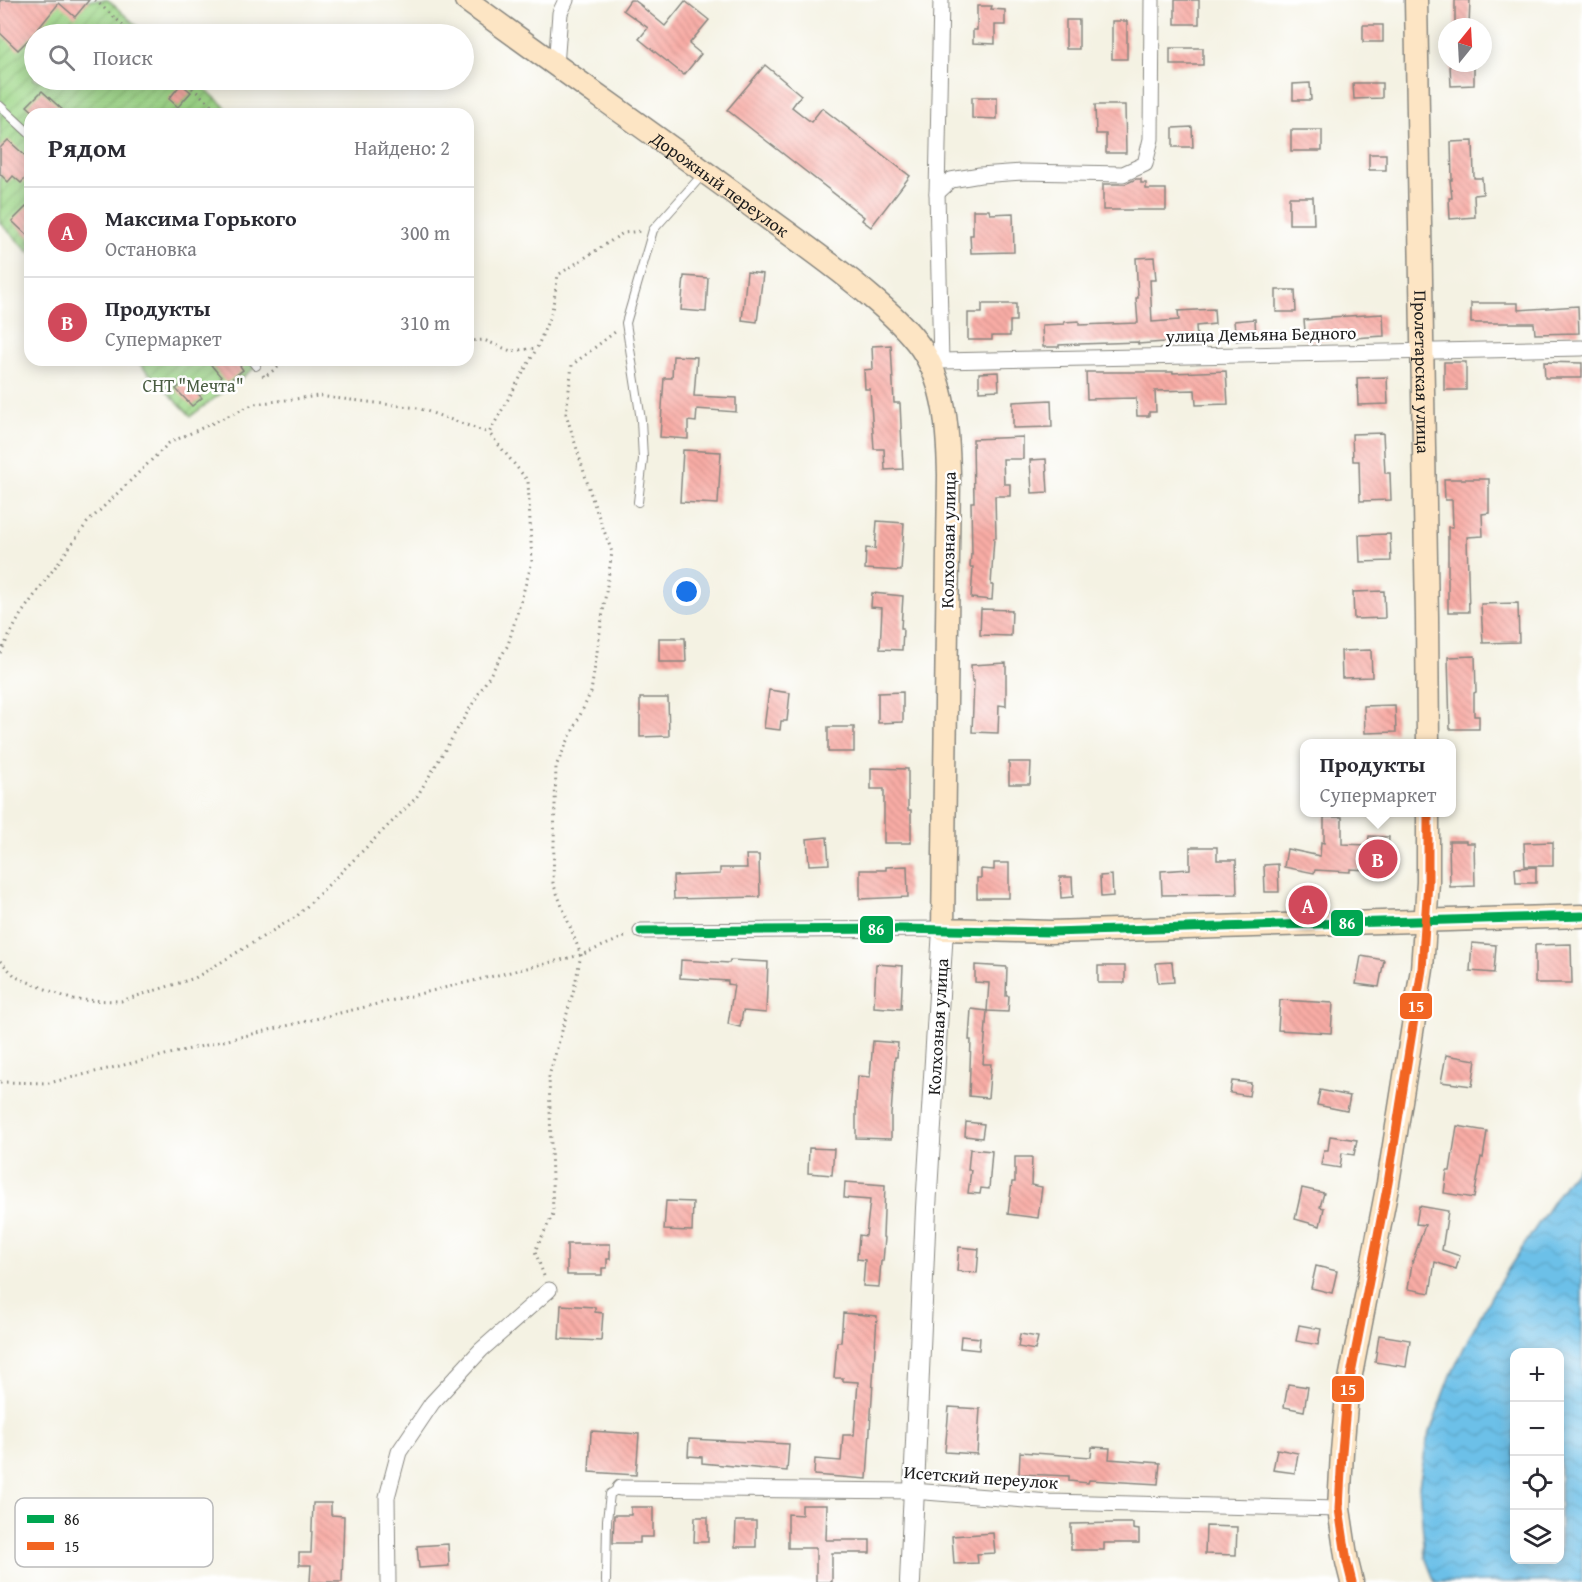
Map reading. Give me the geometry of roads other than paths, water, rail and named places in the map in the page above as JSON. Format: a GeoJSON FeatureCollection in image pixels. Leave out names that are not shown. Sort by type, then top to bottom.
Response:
{"type":"FeatureCollection","features":[{"type":"Feature","properties":{"kind":"main road","name":"Дорожный переулок"},"geometry":{"type":"LineString","coordinates":[[466,0],[847,276],[894,316],[936,364],[942,397]]}},
{"type":"Feature","properties":{"kind":"main road","name":"Пролетарская улица"},"geometry":{"type":"LineString","coordinates":[[1416,0],[1428,739]]}},
{"type":"Feature","properties":{"kind":"main road","name":"Колхозная улица"},"geometry":{"type":"LineString","coordinates":[[942,397],[948,434],[949,476],[943,930]]}},
{"type":"Feature","properties":{"kind":"main road"},"geometry":{"type":"LineString","coordinates":[[1352,1582],[1339,1509],[1347,1395],[1388,1183],[1422,969],[1428,882],[1428,817]]}},
{"type":"Feature","properties":{"kind":"main road"},"geometry":{"type":"LineString","coordinates":[[943,930],[1051,932],[1582,916]]}},
{"type":"Feature","properties":{"kind":"street"},"geometry":{"type":"LineString","coordinates":[[556,66],[560,13],[566,0]]}},
{"type":"Feature","properties":{"kind":"street"},"geometry":{"type":"LineString","coordinates":[[936,364],[941,0]]}},
{"type":"Feature","properties":{"kind":"street"},"geometry":{"type":"LineString","coordinates":[[937,193],[951,180],[980,175],[1022,172],[1123,174],[1145,164],[1152,130],[1152,0]]}},
{"type":"Feature","properties":{"kind":"street","name":"улица Демьяна Бедного"},"geometry":{"type":"LineString","coordinates":[[936,364],[1422,350],[1582,348]]}},
{"type":"Feature","properties":{"kind":"street"},"geometry":{"type":"LineString","coordinates":[[641,931],[943,930]]}},
{"type":"Feature","properties":{"kind":"street","name":"Колхозная улица"},"geometry":{"type":"LineString","coordinates":[[910,1582],[926,1208],[943,930]]}},
{"type":"Feature","properties":{"kind":"street"},"geometry":{"type":"LineString","coordinates":[[388,1581],[387,1497],[399,1452],[432,1403],[474,1357],[549,1290]]}},
{"type":"Feature","properties":{"kind":"street","name":"Исетский переулок"},"geometry":{"type":"LineString","coordinates":[[620,1488],[913,1491],[1049,1502],[1339,1509]]}},
{"type":"Feature","properties":{"kind":"lane"},"geometry":{"type":"LineString","coordinates":[[0,106],[24,128]]}},
{"type":"Feature","properties":{"kind":"lane"},"geometry":{"type":"LineString","coordinates":[[638,502],[643,459],[641,420],[626,323],[653,230],[705,171]]}},
{"type":"Feature","properties":{"kind":"lane"},"geometry":{"type":"LineString","coordinates":[[606,1582],[607,1520],[610,1494],[620,1488]]}},
{"type":"Feature","properties":{"kind":"water"},"geometry":{"type":"Polygon","coordinates":[[[1582,1162],[1582,1582],[1435,1582],[1425,1557],[1419,1486],[1427,1440],[1451,1375],[1495,1289],[1566,1182],[1582,1162]]]}},
{"type":"Feature","properties":{"kind":"place","name":"Продукты"},"geometry":{"type":"Point","coordinates":[1378,859]}},
{"type":"Feature","properties":{"kind":"place","name":"Максима Горького"},"geometry":{"type":"Point","coordinates":[1308,905]}},
{"type":"Feature","properties":{"kind":"park label","name":"СНТ \"Мечта\""},"geometry":{"type":"Point","coordinates":[193,385]}}]}
